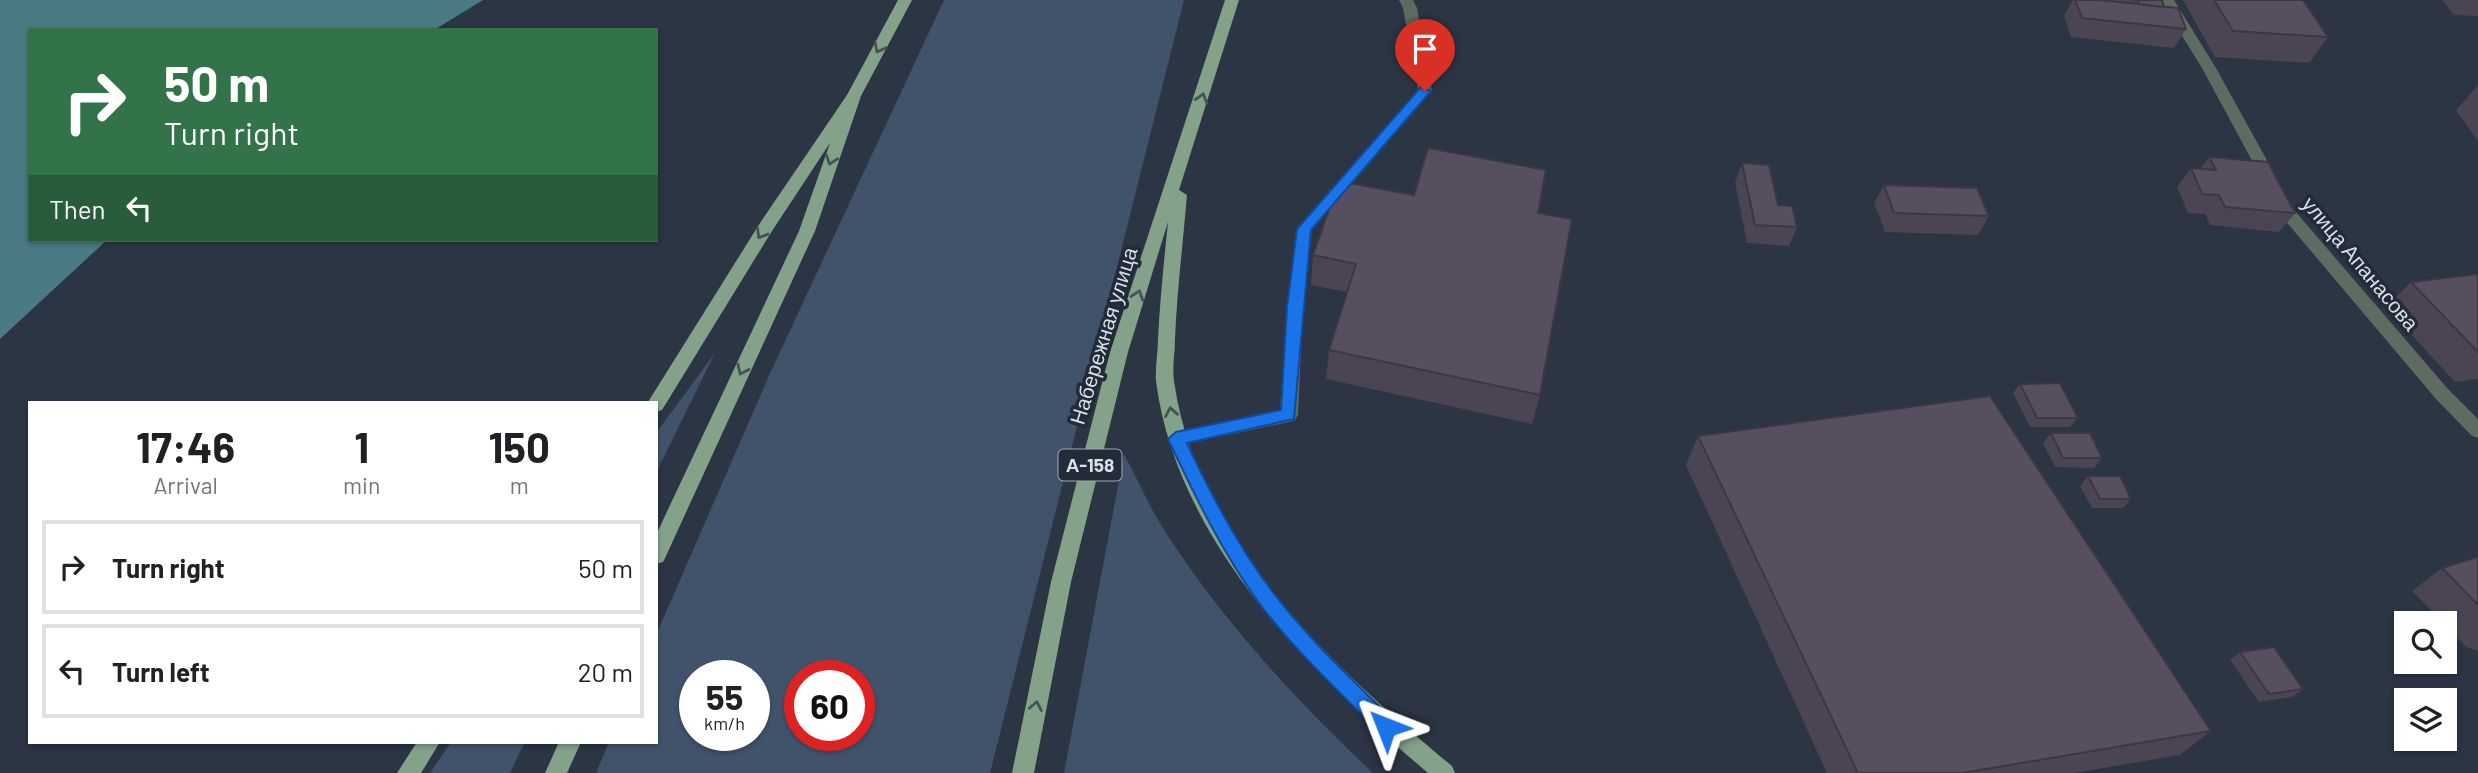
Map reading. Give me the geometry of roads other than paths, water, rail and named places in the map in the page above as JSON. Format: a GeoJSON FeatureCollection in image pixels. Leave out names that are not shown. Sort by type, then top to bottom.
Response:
{"type":"FeatureCollection","features":[{"type":"Feature","properties":{"kind":"main road"},"geometry":{"type":"LineString","coordinates":[[658,402],[766,227],[854,96],[905,0]]}},
{"type":"Feature","properties":{"kind":"main road"},"geometry":{"type":"LineString","coordinates":[[1219,0],[1224,27]]}},
{"type":"Feature","properties":{"kind":"main road","name":"Набережная улица"},"geometry":{"type":"LineString","coordinates":[[1023,773],[1061,582],[1115,365],[1182,164],[1232,0]]}},
{"type":"Feature","properties":{"kind":"main road"},"geometry":{"type":"LineString","coordinates":[[658,552],[807,230],[854,96]]}},
{"type":"Feature","properties":{"kind":"main road"},"geometry":{"type":"LineString","coordinates":[[1182,164],[1165,379],[1176,439],[1214,517],[1266,598],[1327,667],[1386,727],[1444,773]]}},
{"type":"Feature","properties":{"kind":"main road"},"geometry":{"type":"LineString","coordinates":[[408,773],[428,744]]}},
{"type":"Feature","properties":{"kind":"main road"},"geometry":{"type":"LineString","coordinates":[[556,773],[569,744]]}},
{"type":"Feature","properties":{"kind":"street"},"geometry":{"type":"LineString","coordinates":[[1176,439],[1289,415],[1295,307],[1304,229],[1425,91],[1410,8],[1406,0]]}},
{"type":"Feature","properties":{"kind":"street","name":"улица Апанасова"},"geometry":{"type":"LineString","coordinates":[[2167,0],[2209,68],[2289,215],[2442,394],[2478,431]]}}]}
